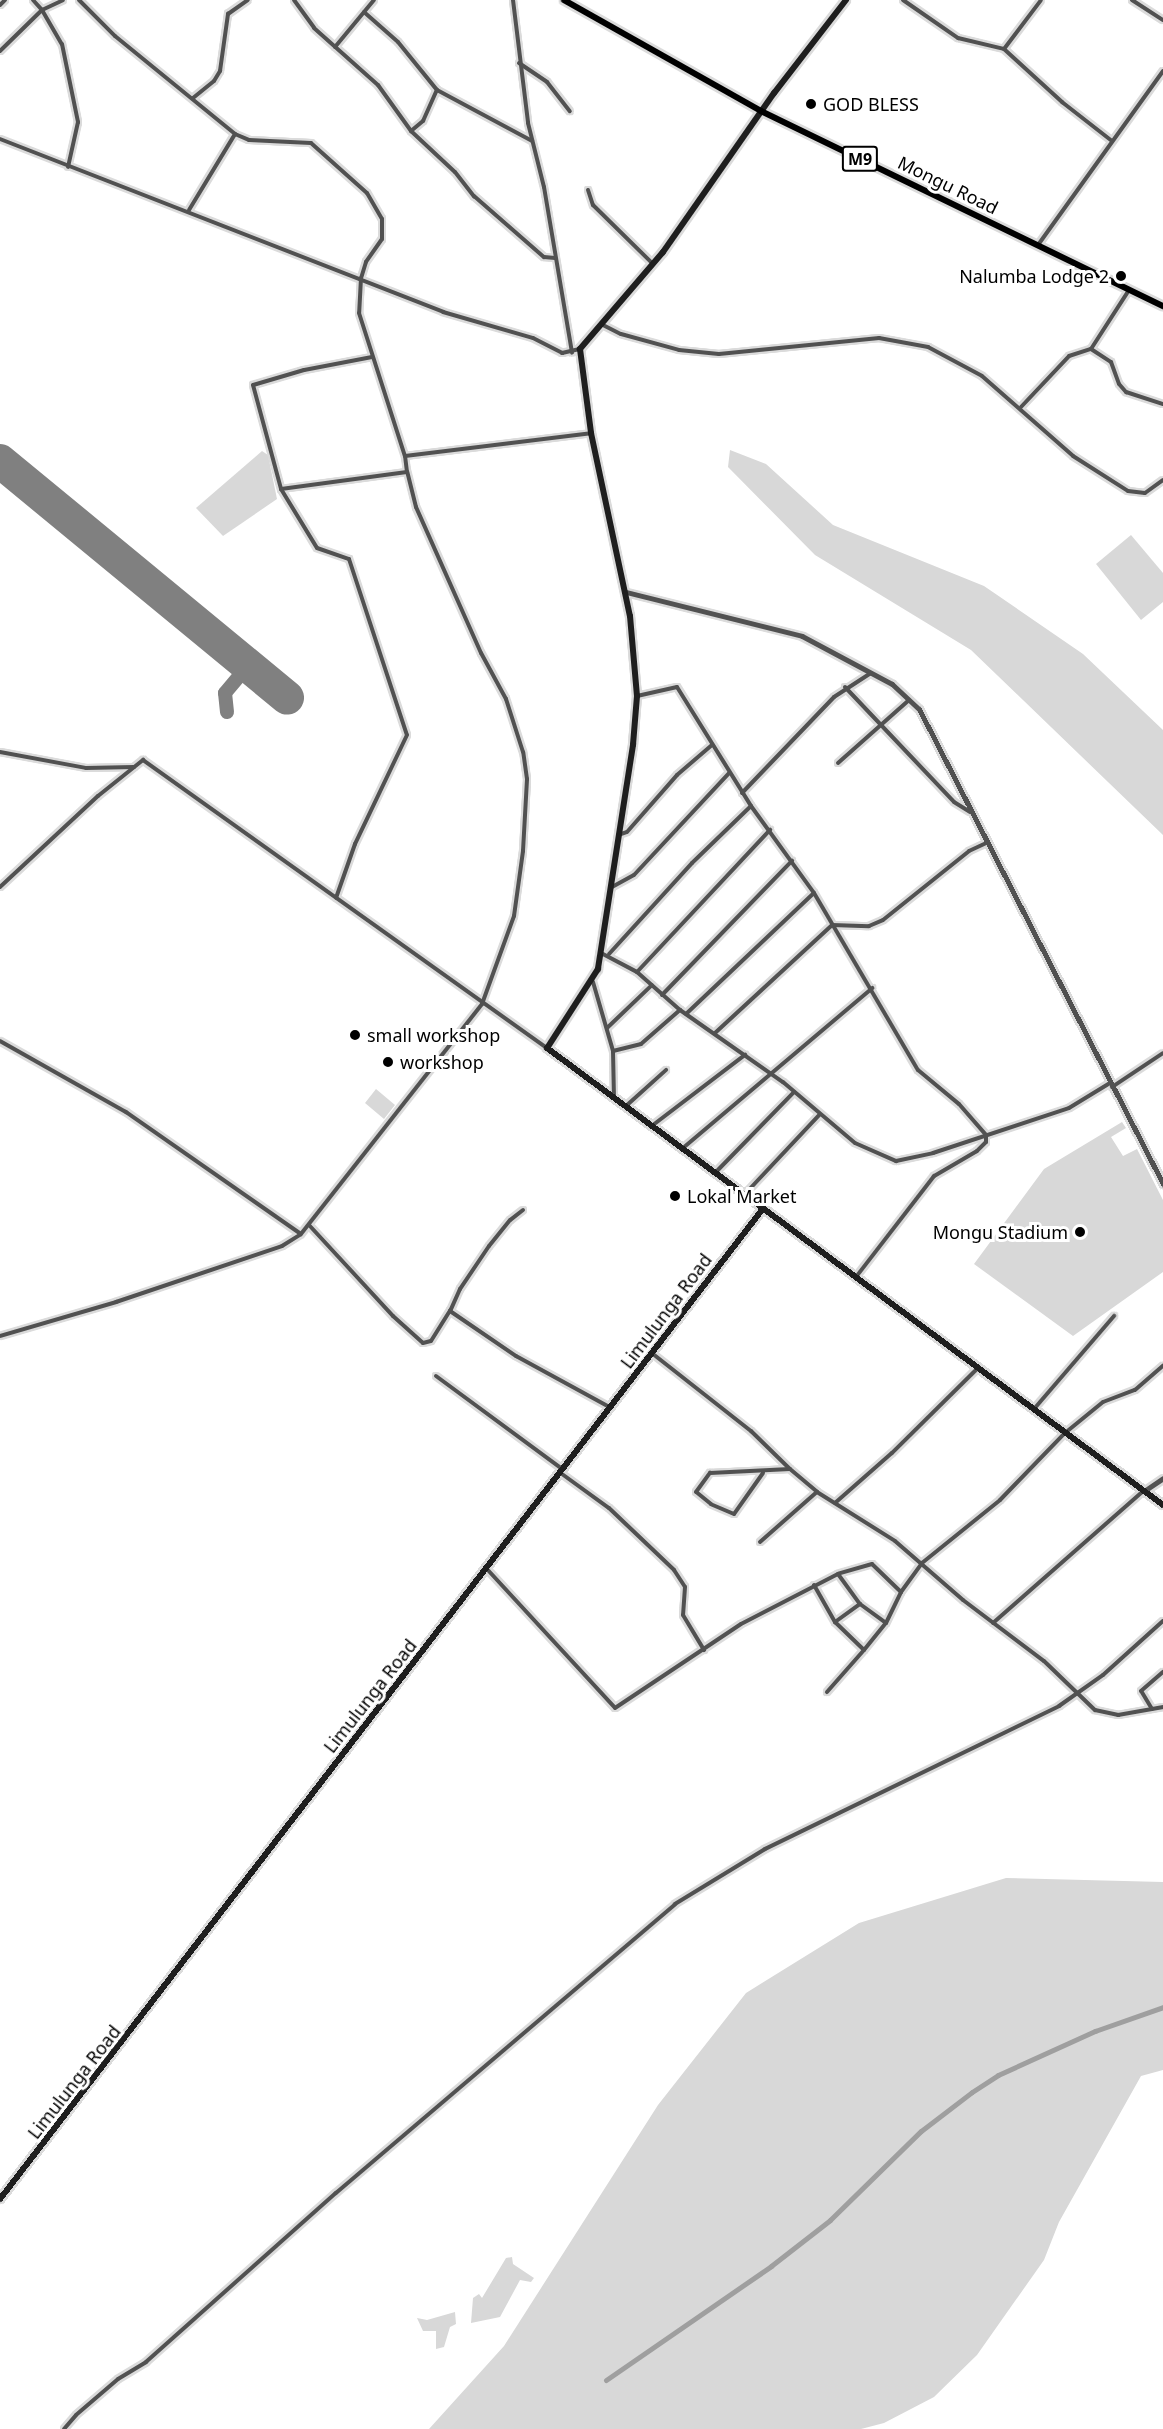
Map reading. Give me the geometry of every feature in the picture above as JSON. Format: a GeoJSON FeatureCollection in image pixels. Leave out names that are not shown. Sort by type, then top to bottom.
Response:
{"type":"FeatureCollection","features":[{"type":"Feature","properties":{"kind":"main road","name":"Mongu Road"},"geometry":{"type":"LineString","coordinates":[[564,0],[761,111],[1163,306]]}},
{"type":"Feature","properties":{"kind":"main road"},"geometry":{"type":"LineString","coordinates":[[846,0],[761,111],[653,264],[580,349],[591,433],[626,591],[637,696],[633,745],[617,836],[612,886],[601,953],[593,982],[547,1048],[653,1125],[743,1196],[1163,1505]]}},
{"type":"Feature","properties":{"kind":"main road","name":"Limulunga Road"},"geometry":{"type":"LineString","coordinates":[[0,2199],[486,1568],[563,1472],[762,1210]]}},
{"type":"Feature","properties":{"kind":"street"},"geometry":{"type":"LineString","coordinates":[[0,5],[4,0]]}},
{"type":"Feature","properties":{"kind":"street"},"geometry":{"type":"LineString","coordinates":[[33,0],[42,10],[62,44],[78,122],[68,167]]}},
{"type":"Feature","properties":{"kind":"street"},"geometry":{"type":"LineString","coordinates":[[0,51],[42,10],[63,0]]}},
{"type":"Feature","properties":{"kind":"street"},"geometry":{"type":"LineString","coordinates":[[0,1336],[116,1302],[282,1246],[301,1234],[482,1004],[514,916],[523,851],[527,779],[506,699],[481,653],[416,507],[405,456],[359,313],[361,278],[366,262],[382,239],[382,219],[367,193],[311,143],[249,140],[235,134],[115,36],[79,0]]}},
{"type":"Feature","properties":{"kind":"street"},"geometry":{"type":"LineString","coordinates":[[193,98],[214,81],[220,71],[228,14],[248,0]]}},
{"type":"Feature","properties":{"kind":"street"},"geometry":{"type":"LineString","coordinates":[[294,0],[314,28],[378,85],[411,131],[486,207],[544,257],[555,258]]}},
{"type":"Feature","properties":{"kind":"street"},"geometry":{"type":"LineString","coordinates":[[335,47],[374,0]]}},
{"type":"Feature","properties":{"kind":"street"},"geometry":{"type":"LineString","coordinates":[[513,0],[519,63],[572,353]]}},
{"type":"Feature","properties":{"kind":"street"},"geometry":{"type":"LineString","coordinates":[[903,0],[958,38],[1004,49],[1062,102],[1112,141]]}},
{"type":"Feature","properties":{"kind":"street"},"geometry":{"type":"LineString","coordinates":[[1004,49],[1041,0]]}},
{"type":"Feature","properties":{"kind":"street"},"geometry":{"type":"LineString","coordinates":[[1132,0],[1139,2],[1163,20]]}},
{"type":"Feature","properties":{"kind":"street"},"geometry":{"type":"LineString","coordinates":[[364,12],[398,42],[437,90],[533,141]]}},
{"type":"Feature","properties":{"kind":"street"},"geometry":{"type":"LineString","coordinates":[[519,63],[547,82],[570,111]]}},
{"type":"Feature","properties":{"kind":"street"},"geometry":{"type":"LineString","coordinates":[[1038,245],[1163,71]]}},
{"type":"Feature","properties":{"kind":"street"},"geometry":{"type":"LineString","coordinates":[[411,131],[423,121],[437,90]]}},
{"type":"Feature","properties":{"kind":"street"},"geometry":{"type":"LineString","coordinates":[[189,210],[235,134]]}},
{"type":"Feature","properties":{"kind":"street"},"geometry":{"type":"LineString","coordinates":[[0,139],[68,167],[189,210],[314,263],[361,278],[443,312],[533,338],[562,353],[572,353],[580,349]]}},
{"type":"Feature","properties":{"kind":"street"},"geometry":{"type":"LineString","coordinates":[[588,190],[593,205],[653,264]]}},
{"type":"Feature","properties":{"kind":"street"},"geometry":{"type":"LineString","coordinates":[[1021,407],[1069,356],[1091,349],[1129,290]]}},
{"type":"Feature","properties":{"kind":"street"},"geometry":{"type":"LineString","coordinates":[[600,323],[621,334],[679,350],[719,354],[893,338],[943,353],[982,376],[1021,407],[1073,456],[1128,491],[1145,493],[1163,480]]}},
{"type":"Feature","properties":{"kind":"street"},"geometry":{"type":"LineString","coordinates":[[1091,349],[1111,362],[1119,384],[1126,392],[1163,404]]}},
{"type":"Feature","properties":{"kind":"street"},"geometry":{"type":"LineString","coordinates":[[336,898],[351,852],[407,735],[349,559],[317,548],[297,510],[281,489],[253,385],[304,370],[372,357]]}},
{"type":"Feature","properties":{"kind":"street"},"geometry":{"type":"LineString","coordinates":[[405,456],[591,433]]}},
{"type":"Feature","properties":{"kind":"street"},"geometry":{"type":"LineString","coordinates":[[281,489],[407,472]]}},
{"type":"Feature","properties":{"kind":"street"},"geometry":{"type":"LineString","coordinates":[[626,591],[782,629],[872,673],[909,699],[927,721],[970,812],[1163,1184]]}},
{"type":"Feature","properties":{"kind":"street"},"geometry":{"type":"LineString","coordinates":[[742,793],[845,687],[872,673]]}},
{"type":"Feature","properties":{"kind":"street"},"geometry":{"type":"LineString","coordinates":[[637,696],[677,687],[729,774],[814,893],[872,988],[918,1070],[959,1104],[986,1135]]}},
{"type":"Feature","properties":{"kind":"street"},"geometry":{"type":"LineString","coordinates":[[845,687],[884,725],[954,802],[970,812]]}},
{"type":"Feature","properties":{"kind":"street"},"geometry":{"type":"LineString","coordinates":[[838,763],[884,725],[909,699]]}},
{"type":"Feature","properties":{"kind":"street"},"geometry":{"type":"LineString","coordinates":[[617,836],[627,832],[676,775],[712,745]]}},
{"type":"Feature","properties":{"kind":"street"},"geometry":{"type":"LineString","coordinates":[[0,752],[86,768],[134,766]]}},
{"type":"Feature","properties":{"kind":"street"},"geometry":{"type":"LineString","coordinates":[[0,887],[134,766],[144,760],[482,1004],[547,1048]]}},
{"type":"Feature","properties":{"kind":"street"},"geometry":{"type":"LineString","coordinates":[[612,886],[634,875],[729,774]]}},
{"type":"Feature","properties":{"kind":"street"},"geometry":{"type":"LineString","coordinates":[[609,954],[692,863],[751,807]]}},
{"type":"Feature","properties":{"kind":"street"},"geometry":{"type":"LineString","coordinates":[[637,972],[770,830]]}},
{"type":"Feature","properties":{"kind":"street"},"geometry":{"type":"LineString","coordinates":[[715,1033],[832,925],[869,926],[883,920],[969,851],[986,843]]}},
{"type":"Feature","properties":{"kind":"street"},"geometry":{"type":"LineString","coordinates":[[662,995],[792,861]]}},
{"type":"Feature","properties":{"kind":"street"},"geometry":{"type":"LineString","coordinates":[[686,1014],[814,893]]}},
{"type":"Feature","properties":{"kind":"street"},"geometry":{"type":"LineString","coordinates":[[601,953],[609,954],[637,972],[680,1010],[773,1074],[819,1115],[867,1150],[896,1161],[1069,1108],[1163,1053]]}},
{"type":"Feature","properties":{"kind":"street"},"geometry":{"type":"LineString","coordinates":[[593,982],[613,1051],[614,1098]]}},
{"type":"Feature","properties":{"kind":"street"},"geometry":{"type":"LineString","coordinates":[[607,1028],[652,985]]}},
{"type":"Feature","properties":{"kind":"street"},"geometry":{"type":"LineString","coordinates":[[682,1149],[773,1074],[838,1013],[872,988]]}},
{"type":"Feature","properties":{"kind":"street"},"geometry":{"type":"LineString","coordinates":[[613,1051],[641,1044],[680,1010]]}},
{"type":"Feature","properties":{"kind":"street"},"geometry":{"type":"LineString","coordinates":[[0,1041],[126,1112],[301,1234]]}},
{"type":"Feature","properties":{"kind":"street"},"geometry":{"type":"LineString","coordinates":[[653,1125],[745,1055]]}},
{"type":"Feature","properties":{"kind":"street"},"geometry":{"type":"LineString","coordinates":[[626,1106],[666,1070]]}},
{"type":"Feature","properties":{"kind":"street"},"geometry":{"type":"LineString","coordinates":[[715,1173],[794,1092]]}},
{"type":"Feature","properties":{"kind":"street"},"geometry":{"type":"LineString","coordinates":[[743,1196],[819,1115]]}},
{"type":"Feature","properties":{"kind":"street"},"geometry":{"type":"LineString","coordinates":[[855,1279],[934,1176],[977,1151],[986,1135]]}},
{"type":"Feature","properties":{"kind":"street"},"geometry":{"type":"LineString","coordinates":[[309,1225],[393,1316],[423,1343],[431,1341],[450,1311],[460,1289],[489,1246],[510,1220],[523,1210]]}},
{"type":"Feature","properties":{"kind":"street"},"geometry":{"type":"LineString","coordinates":[[450,1311],[516,1356],[611,1409]]}},
{"type":"Feature","properties":{"kind":"street"},"geometry":{"type":"LineString","coordinates":[[1034,1410],[1114,1316]]}},
{"type":"Feature","properties":{"kind":"street"},"geometry":{"type":"LineString","coordinates":[[653,1354],[752,1431],[817,1492],[873,1524],[922,1563],[1078,1692],[1095,1710],[1118,1715],[1163,1707]]}},
{"type":"Feature","properties":{"kind":"street"},"geometry":{"type":"LineString","coordinates":[[827,1692],[886,1623],[901,1592],[922,1563],[1000,1500],[1065,1433],[1109,1397],[1131,1392],[1163,1366]]}},
{"type":"Feature","properties":{"kind":"street"},"geometry":{"type":"LineString","coordinates":[[835,1503],[892,1453],[979,1368]]}},
{"type":"Feature","properties":{"kind":"street"},"geometry":{"type":"LineString","coordinates":[[436,1376],[609,1508],[674,1570],[685,1587],[683,1615],[704,1650]]}},
{"type":"Feature","properties":{"kind":"street"},"geometry":{"type":"LineString","coordinates":[[763,1473],[734,1514],[711,1504],[696,1492],[710,1473],[763,1473],[790,1469]]}},
{"type":"Feature","properties":{"kind":"street"},"geometry":{"type":"LineString","coordinates":[[993,1623],[1144,1491],[1163,1478]]}},
{"type":"Feature","properties":{"kind":"street"},"geometry":{"type":"LineString","coordinates":[[760,1542],[817,1492]]}},
{"type":"Feature","properties":{"kind":"street"},"geometry":{"type":"LineString","coordinates":[[486,1568],[615,1708],[741,1624],[838,1574],[873,1564],[901,1592]]}},
{"type":"Feature","properties":{"kind":"street"},"geometry":{"type":"LineString","coordinates":[[838,1574],[860,1604],[886,1623]]}},
{"type":"Feature","properties":{"kind":"street"},"geometry":{"type":"LineString","coordinates":[[814,1585],[835,1622],[864,1650]]}},
{"type":"Feature","properties":{"kind":"street"},"geometry":{"type":"LineString","coordinates":[[835,1622],[860,1604]]}},
{"type":"Feature","properties":{"kind":"street"},"geometry":{"type":"LineString","coordinates":[[64,2429],[675,1904],[765,1849],[983,1745],[1078,1692],[1103,1675],[1163,1621]]}},
{"type":"Feature","properties":{"kind":"street"},"geometry":{"type":"LineString","coordinates":[[1152,1709],[1141,1691],[1163,1672]]}},
{"type":"Feature","properties":{"kind":"shaded area"},"geometry":{"type":"Polygon","coordinates":[[[730,450],[766,464],[833,525],[984,586],[1083,654],[1163,730],[1163,835],[971,650],[815,555],[728,467],[730,450]]]}},
{"type":"Feature","properties":{"kind":"shaded area"},"geometry":{"type":"Polygon","coordinates":[[[262,451],[268,455],[277,499],[223,536],[196,508],[262,451]]]}},
{"type":"Feature","properties":{"kind":"shaded area"},"geometry":{"type":"Polygon","coordinates":[[[1131,535],[1163,573],[1163,602],[1141,620],[1096,564],[1131,535]]]}},
{"type":"Feature","properties":{"kind":"shaded area"},"geometry":{"type":"Polygon","coordinates":[[[376,1089],[395,1105],[384,1119],[365,1103],[376,1089]]]}},
{"type":"Feature","properties":{"kind":"shaded area","name":"Mongu Stadium"},"geometry":{"type":"Polygon","coordinates":[[[1122,1122],[1126,1128],[1111,1137],[1123,1156],[1137,1149],[1163,1200],[1163,1272],[1073,1336],[974,1264],[1044,1169],[1122,1122]]]}},
{"type":"Feature","properties":{"kind":"shaded area"},"geometry":{"type":"Polygon","coordinates":[[[1006,1878],[1163,1882],[1163,2070],[1141,2076],[1059,2222],[1044,2260],[977,2355],[934,2397],[884,2423],[861,2429],[429,2429],[504,2346],[658,2105],[746,1993],[859,1923],[1006,1878]]]}},
{"type":"Feature","properties":{"kind":"shaded area"},"geometry":{"type":"Polygon","coordinates":[[[512,2257],[513,2264],[534,2278],[531,2282],[520,2280],[500,2317],[471,2323],[473,2298],[479,2294],[482,2298],[506,2258],[512,2257]]]}},
{"type":"Feature","properties":{"kind":"shaded area"},"geometry":{"type":"Polygon","coordinates":[[[455,2312],[456,2324],[450,2327],[444,2347],[436,2349],[436,2331],[423,2331],[417,2318],[427,2320],[455,2312]]]}},
{"type":"Feature","properties":{"kind":"waterway"},"geometry":{"type":"LineString","coordinates":[[606,2380],[771,2266],[830,2220],[921,2131],[972,2092],[998,2075],[1095,2031],[1163,2007]]}},
{"type":"Feature","properties":{"kind":"taxiway"},"geometry":{"type":"LineString","coordinates":[[227,712],[225,693],[248,666]]}},
{"type":"Feature","properties":{"kind":"runway"},"geometry":{"type":"LineString","coordinates":[[0,461],[287,698]]}},
{"type":"Feature","properties":{"kind":"place","name":"GOD BLESS"},"geometry":{"type":"Point","coordinates":[811,104]}},
{"type":"Feature","properties":{"kind":"place","name":"Nalumba Lodge 2"},"geometry":{"type":"Point","coordinates":[1121,276]}},
{"type":"Feature","properties":{"kind":"place","name":"small workshop"},"geometry":{"type":"Point","coordinates":[355,1035]}},
{"type":"Feature","properties":{"kind":"place","name":"workshop"},"geometry":{"type":"Point","coordinates":[388,1062]}},
{"type":"Feature","properties":{"kind":"place","name":"Lokal Market"},"geometry":{"type":"Point","coordinates":[675,1196]}},
{"type":"Feature","properties":{"kind":"place","name":"Mongu Stadium"},"geometry":{"type":"Point","coordinates":[1080,1232]}}]}
